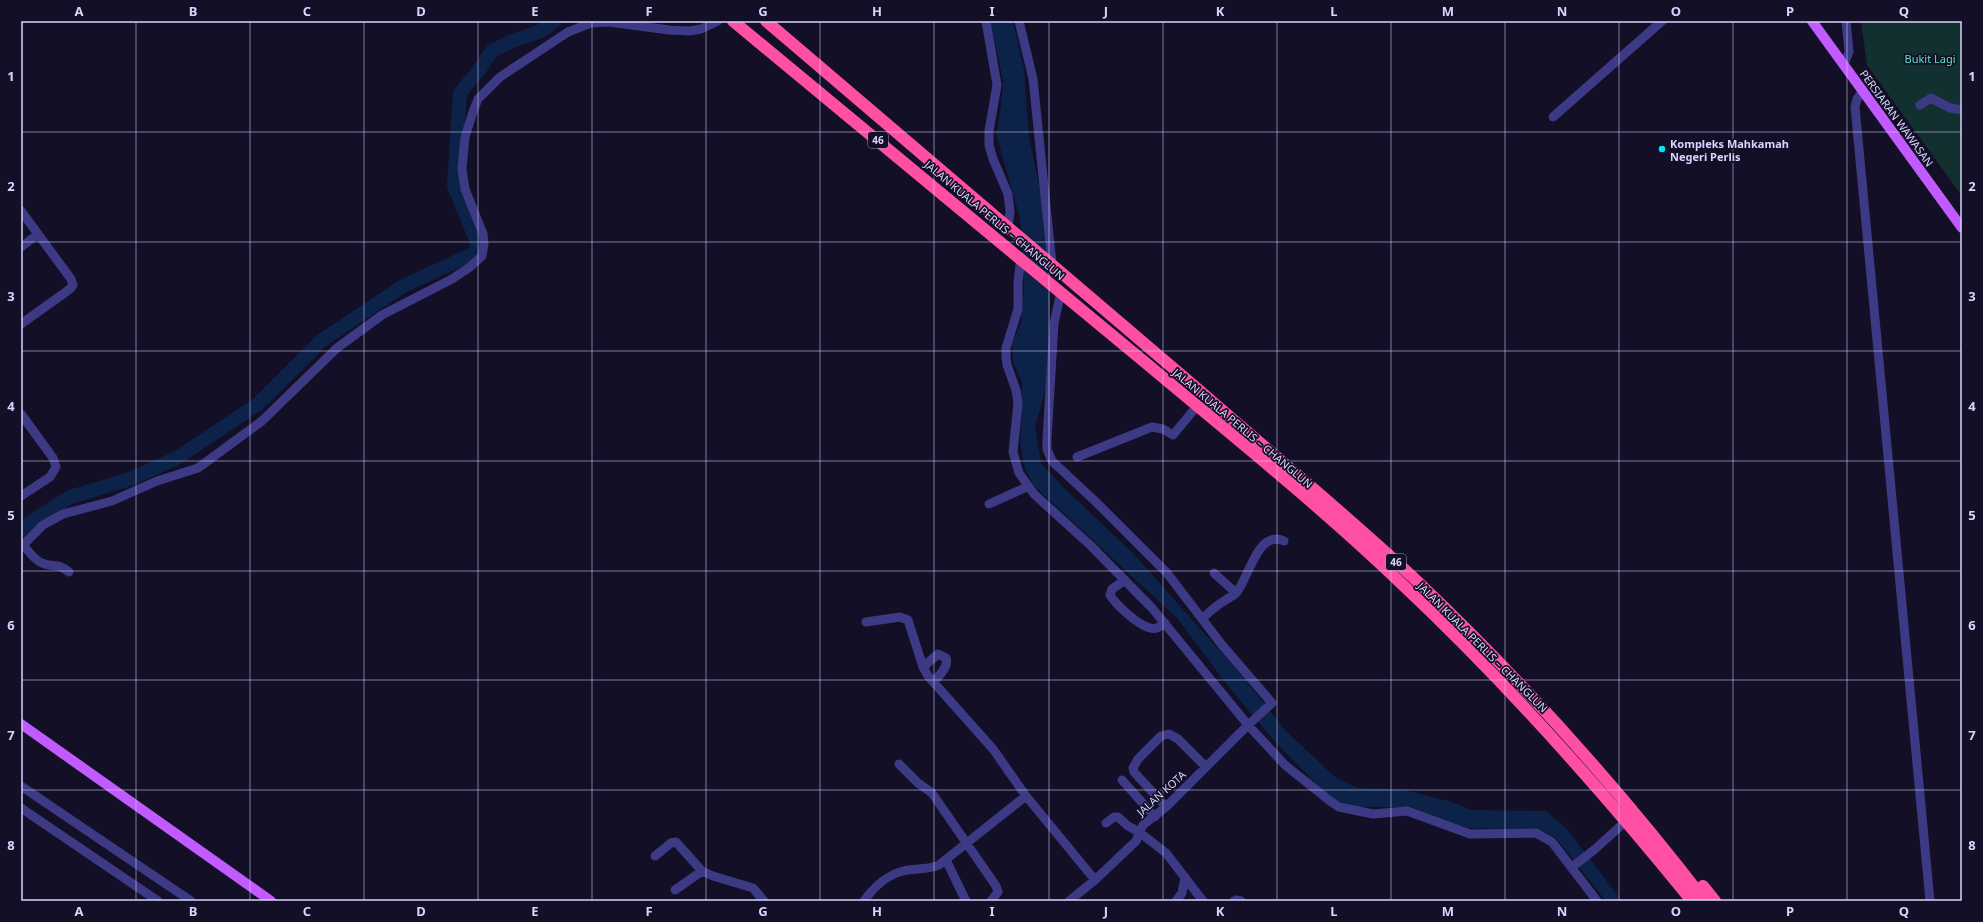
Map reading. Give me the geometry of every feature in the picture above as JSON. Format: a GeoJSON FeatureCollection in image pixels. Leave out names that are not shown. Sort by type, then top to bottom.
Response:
{"type":"FeatureCollection","features":[{"type":"Feature","properties":{"kind":"highway","name":"JALAN KUALA PERLIS – CHANGLUN"},"geometry":{"type":"LineString","coordinates":[[734,21],[1021,258],[1197,406],[1344,531],[1403,585],[1540,723],[1626,821],[1692,901]]}},
{"type":"Feature","properties":{"kind":"highway","name":"JALAN KUALA PERLIS – CHANGLUN"},"geometry":{"type":"LineString","coordinates":[[766,21],[1051,263],[1368,536],[1418,583],[1524,688],[1586,755],[1653,834],[1705,901]]}},
{"type":"Feature","properties":{"kind":"highway"},"geometry":{"type":"LineString","coordinates":[[1653,834],[1716,901]]}},
{"type":"Feature","properties":{"kind":"main road","name":"PERSIARAN WAWASAN"},"geometry":{"type":"LineString","coordinates":[[1812,21],[1962,228]]}},
{"type":"Feature","properties":{"kind":"main road"},"geometry":{"type":"LineString","coordinates":[[21,724],[270,901]]}},
{"type":"Feature","properties":{"kind":"street"},"geometry":{"type":"LineString","coordinates":[[69,572],[56,564],[44,564],[38,561],[22,546],[44,525],[63,514],[112,500],[158,481],[198,468],[262,421],[337,348],[382,316],[452,279],[470,267],[482,256],[484,244],[483,234],[465,189],[462,168],[465,137],[472,112],[478,99],[500,77],[568,32],[591,23],[621,23],[669,30],[690,31],[718,21]]}},
{"type":"Feature","properties":{"kind":"street"},"geometry":{"type":"LineString","coordinates":[[986,21],[997,85],[989,130],[989,145],[993,159],[1008,194],[1010,228]]}},
{"type":"Feature","properties":{"kind":"street"},"geometry":{"type":"LineString","coordinates":[[1019,21],[1033,80],[1051,263]]}},
{"type":"Feature","properties":{"kind":"street"},"geometry":{"type":"LineString","coordinates":[[1553,117],[1662,21]]}},
{"type":"Feature","properties":{"kind":"street"},"geometry":{"type":"LineString","coordinates":[[1844,64],[1849,52],[1846,21]]}},
{"type":"Feature","properties":{"kind":"street"},"geometry":{"type":"LineString","coordinates":[[1863,91],[1857,100],[1855,107],[1930,901]]}},
{"type":"Feature","properties":{"kind":"street"},"geometry":{"type":"LineString","coordinates":[[1920,105],[1931,98],[1950,108],[1962,110]]}},
{"type":"Feature","properties":{"kind":"street"},"geometry":{"type":"LineString","coordinates":[[21,211],[73,285],[70,289],[21,324]]}},
{"type":"Feature","properties":{"kind":"street"},"geometry":{"type":"LineString","coordinates":[[21,247],[38,234]]}},
{"type":"Feature","properties":{"kind":"street"},"geometry":{"type":"LineString","coordinates":[[1021,258],[1018,282],[1018,309],[1006,348],[1006,357],[1007,365],[1016,390],[1018,403],[1013,452],[1019,473],[1027,487],[1048,508],[1090,545],[1165,623],[1251,722],[1285,765],[1339,807],[1374,814],[1407,811],[1470,834],[1536,833],[1552,842],[1574,866],[1597,901]]}},
{"type":"Feature","properties":{"kind":"street"},"geometry":{"type":"LineString","coordinates":[[1058,289],[1054,323],[1047,439],[1047,449],[1052,461],[1154,559],[1179,587],[1202,619],[1217,606],[1236,593],[1262,546],[1271,539],[1276,538],[1284,541]]}},
{"type":"Feature","properties":{"kind":"street"},"geometry":{"type":"LineString","coordinates":[[1076,457],[1152,427],[1163,429],[1173,435],[1197,406]]}},
{"type":"Feature","properties":{"kind":"street"},"geometry":{"type":"LineString","coordinates":[[21,414],[53,458],[56,468],[50,477],[21,496]]}},
{"type":"Feature","properties":{"kind":"street"},"geometry":{"type":"LineString","coordinates":[[989,504],[1027,487]]}},
{"type":"Feature","properties":{"kind":"street"},"geometry":{"type":"LineString","coordinates":[[1214,573],[1236,593]]}},
{"type":"Feature","properties":{"kind":"street"},"geometry":{"type":"LineString","coordinates":[[1124,580],[1110,591],[1112,598],[1130,616],[1150,628],[1159,627],[1165,623]]}},
{"type":"Feature","properties":{"kind":"street"},"geometry":{"type":"LineString","coordinates":[[866,622],[900,617],[908,620],[923,667],[933,682],[988,743],[1026,796],[1095,880]]}},
{"type":"Feature","properties":{"kind":"street","name":"JALAN KOTA"},"geometry":{"type":"LineString","coordinates":[[1069,901],[1095,880],[1136,841],[1143,826],[1166,807],[1271,704],[1202,619]]}},
{"type":"Feature","properties":{"kind":"street"},"geometry":{"type":"LineString","coordinates":[[923,667],[938,654],[946,658],[947,664],[945,669],[933,682]]}},
{"type":"Feature","properties":{"kind":"street"},"geometry":{"type":"LineString","coordinates":[[1166,807],[1134,772],[1133,768],[1138,759],[1161,736],[1169,734],[1178,739],[1206,768]]}},
{"type":"Feature","properties":{"kind":"street"},"geometry":{"type":"LineString","coordinates":[[899,764],[918,783],[932,793],[996,886],[998,892],[991,901]]}},
{"type":"Feature","properties":{"kind":"street"},"geometry":{"type":"LineString","coordinates":[[1122,780],[1155,817]]}},
{"type":"Feature","properties":{"kind":"street"},"geometry":{"type":"LineString","coordinates":[[21,786],[190,901]]}},
{"type":"Feature","properties":{"kind":"street"},"geometry":{"type":"LineString","coordinates":[[864,901],[880,884],[892,876],[903,871],[931,868],[946,860],[1026,796]]}},
{"type":"Feature","properties":{"kind":"street"},"geometry":{"type":"LineString","coordinates":[[21,808],[158,901]]}},
{"type":"Feature","properties":{"kind":"street"},"geometry":{"type":"LineString","coordinates":[[1106,823],[1114,817],[1118,817],[1166,853],[1203,901]]}},
{"type":"Feature","properties":{"kind":"street"},"geometry":{"type":"LineString","coordinates":[[1574,866],[1626,821]]}},
{"type":"Feature","properties":{"kind":"street"},"geometry":{"type":"LineString","coordinates":[[655,856],[671,842],[676,842],[702,871],[713,876],[753,888],[764,901]]}},
{"type":"Feature","properties":{"kind":"street"},"geometry":{"type":"LineString","coordinates":[[946,860],[966,901]]}},
{"type":"Feature","properties":{"kind":"street"},"geometry":{"type":"LineString","coordinates":[[675,890],[702,871]]}},
{"type":"Feature","properties":{"kind":"street"},"geometry":{"type":"LineString","coordinates":[[1176,901],[1182,893],[1185,877]]}},
{"type":"Feature","properties":{"kind":"street"},"geometry":{"type":"LineString","coordinates":[[1234,901],[1241,901]]}},
{"type":"Feature","properties":{"kind":"green space","name":"Bukit Lagi"},"geometry":{"type":"Polygon","coordinates":[[[1861,21],[1962,21],[1962,196],[1867,65],[1861,21]]]}},
{"type":"Feature","properties":{"kind":"water"},"geometry":{"type":"Polygon","coordinates":[[[990,21],[1013,21],[1024,69],[1029,137],[1042,198],[1043,229],[1050,269],[1050,315],[1046,389],[1035,427],[1041,463],[1062,486],[1133,553],[1244,678],[1285,730],[1335,777],[1357,788],[1401,789],[1452,802],[1472,810],[1546,811],[1566,828],[1622,901],[1606,901],[1555,837],[1541,830],[1467,828],[1403,807],[1356,807],[1331,799],[1277,744],[1228,686],[1177,618],[1034,486],[1025,469],[1020,444],[1022,382],[1013,362],[1012,343],[1021,323],[1024,284],[1020,218],[996,134],[1001,107],[1003,80],[990,21]]]}},
{"type":"Feature","properties":{"kind":"waterway"},"geometry":{"type":"LineString","coordinates":[[21,530],[26,525],[70,497],[130,479],[177,458],[258,404],[321,341],[403,286],[475,253],[477,242],[454,186],[460,93],[492,51],[512,41],[539,32],[555,21]]}},
{"type":"Feature","properties":{"kind":"place","name":"Kompleks Mahkamah Negeri Perlis"},"geometry":{"type":"Point","coordinates":[1662,149]}}]}
